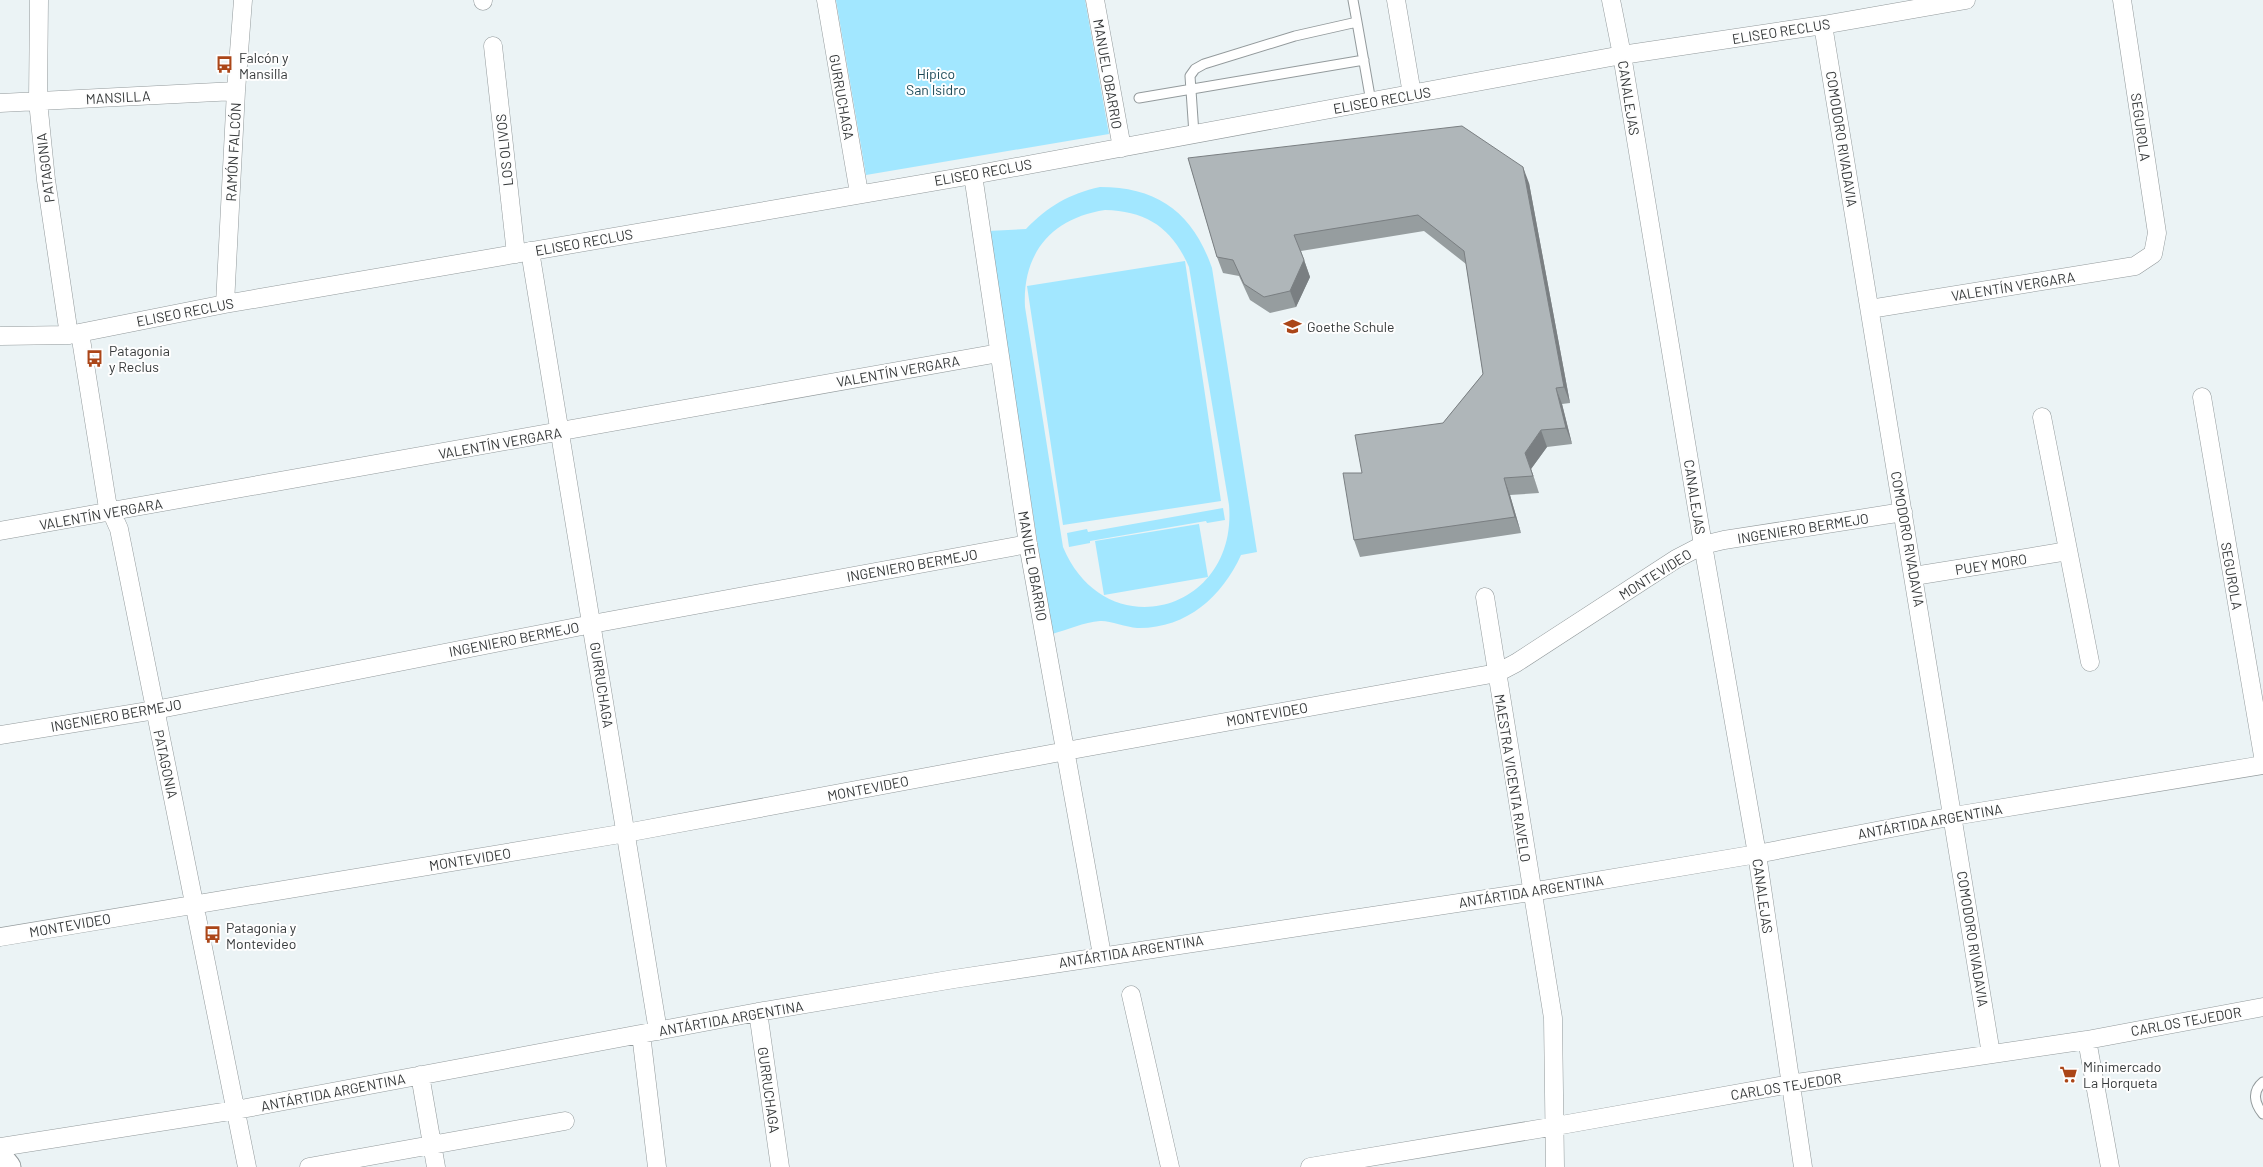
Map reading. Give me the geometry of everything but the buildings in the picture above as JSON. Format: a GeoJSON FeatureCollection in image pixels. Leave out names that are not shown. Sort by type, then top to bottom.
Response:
{"type":"FeatureCollection","features":[{"type":"Feature","properties":{"kind":"main road"},"geometry":{"type":"LineString","coordinates":[[0,1157],[8,1167]]}},
{"type":"Feature","properties":{"kind":"street","name":"PATAGONIA"},"geometry":{"type":"LineString","coordinates":[[39,0],[38,102],[46,180],[107,502],[118,529],[247,1167]]}},
{"type":"Feature","properties":{"kind":"street","name":"RAMÓN FALCÓN"},"geometry":{"type":"LineString","coordinates":[[226,304],[236,91],[243,0]]}},
{"type":"Feature","properties":{"kind":"street","name":"GURRUCHAGA"},"geometry":{"type":"LineString","coordinates":[[826,0],[859,193]]}},
{"type":"Feature","properties":{"kind":"street","name":"MANUEL OBARRIO"},"geometry":{"type":"LineString","coordinates":[[1095,0],[1122,148]]}},
{"type":"Feature","properties":{"kind":"street"},"geometry":{"type":"LineString","coordinates":[[1396,0],[1412,94]]}},
{"type":"Feature","properties":{"kind":"street","name":"CANALEJAS"},"geometry":{"type":"LineString","coordinates":[[1610,0],[1622,55],[1703,545],[1757,854],[1790,1084]]}},
{"type":"Feature","properties":{"kind":"street","name":"ELISEO RECLUS"},"geometry":{"type":"LineString","coordinates":[[0,336],[74,334],[226,304],[859,193],[973,175],[1622,55],[1966,0]]}},
{"type":"Feature","properties":{"kind":"street","name":"SEGUROLA"},"geometry":{"type":"LineString","coordinates":[[2122,0],[2157,233],[2153,254]]}},
{"type":"Feature","properties":{"kind":"street","name":"COMODORO RIVADAVIA"},"geometry":{"type":"LineString","coordinates":[[1823,24],[1954,816],[1991,1054]]}},
{"type":"Feature","properties":{"kind":"street","name":"LOS OLIVOS"},"geometry":{"type":"LineString","coordinates":[[493,46],[523,252]]}},
{"type":"Feature","properties":{"kind":"street","name":"MANSILLA"},"geometry":{"type":"LineString","coordinates":[[0,103],[236,91]]}},
{"type":"Feature","properties":{"kind":"street","name":"MANUEL OBARRIO"},"geometry":{"type":"LineString","coordinates":[[973,175],[1028,544],[1102,955]]}},
{"type":"Feature","properties":{"kind":"street","name":"GURRUCHAGA"},"geometry":{"type":"LineString","coordinates":[[523,252],[560,432],[658,1031]]}},
{"type":"Feature","properties":{"kind":"street","name":"VALENTÍN VERGARA"},"geometry":{"type":"LineString","coordinates":[[1870,309],[2135,266],[2153,254]]}},
{"type":"Feature","properties":{"kind":"street","name":"VALENTÍN VERGARA"},"geometry":{"type":"LineString","coordinates":[[0,531],[112,513],[999,353]]}},
{"type":"Feature","properties":{"kind":"street","name":"SEGUROLA"},"geometry":{"type":"LineString","coordinates":[[2202,397],[2263,756]]}},
{"type":"Feature","properties":{"kind":"street"},"geometry":{"type":"LineString","coordinates":[[2042,417],[2090,662]]}},
{"type":"Feature","properties":{"kind":"street","name":"INGENIERO BERMEJO"},"geometry":{"type":"LineString","coordinates":[[1703,545],[1724,540],[1903,512]]}},
{"type":"Feature","properties":{"kind":"street","name":"INGENIERO BERMEJO"},"geometry":{"type":"LineString","coordinates":[[0,735],[155,710],[592,624],[1028,544]]}},
{"type":"Feature","properties":{"kind":"street","name":"MONTEVIDEO"},"geometry":{"type":"LineString","coordinates":[[0,937],[626,833],[1497,673],[1516,663],[1676,559],[1703,545]]}},
{"type":"Feature","properties":{"kind":"street","name":"PUEY MORO"},"geometry":{"type":"LineString","coordinates":[[1914,576],[2068,551]]}},
{"type":"Feature","properties":{"kind":"street","name":"MAESTRA VICENTA RAVELO"},"geometry":{"type":"LineString","coordinates":[[1485,597],[1553,1018],[1556,1126],[1555,1167]]}},
{"type":"Feature","properties":{"kind":"street","name":"ANTÁRTIDA ARGENTINA"},"geometry":{"type":"LineString","coordinates":[[0,1147],[236,1110],[758,1012],[1102,955],[1532,892],[1757,854],[1954,816],[2263,765]]}},
{"type":"Feature","properties":{"kind":"street"},"geometry":{"type":"LineString","coordinates":[[1131,995],[1170,1167]]}},
{"type":"Feature","properties":{"kind":"street","name":"CARLOS TEJEDOR"},"geometry":{"type":"LineString","coordinates":[[1310,1167],[1556,1126],[1790,1084],[2087,1040],[2263,1008]]}},
{"type":"Feature","properties":{"kind":"street","name":"GURRUCHAGA"},"geometry":{"type":"LineString","coordinates":[[758,1012],[780,1167]]}},
{"type":"Feature","properties":{"kind":"street"},"geometry":{"type":"LineString","coordinates":[[640,1034],[657,1167]]}},
{"type":"Feature","properties":{"kind":"street"},"geometry":{"type":"LineString","coordinates":[[2087,1040],[2110,1167]]}},
{"type":"Feature","properties":{"kind":"street"},"geometry":{"type":"LineString","coordinates":[[420,1076],[436,1167]]}},
{"type":"Feature","properties":{"kind":"street"},"geometry":{"type":"LineString","coordinates":[[1790,1084],[1803,1167]]}},
{"type":"Feature","properties":{"kind":"street"},"geometry":{"type":"LineString","coordinates":[[309,1167],[565,1121]]}},
{"type":"Feature","properties":{"kind":"lane"},"geometry":{"type":"LineString","coordinates":[[1353,0],[1371,102]]}},
{"type":"Feature","properties":{"kind":"lane"},"geometry":{"type":"LineString","coordinates":[[1194,134],[1190,76],[1195,69],[1204,64],[1295,36],[1357,22]]}},
{"type":"Feature","properties":{"kind":"lane"},"geometry":{"type":"LineString","coordinates":[[1139,98],[1364,60]]}},
{"type":"Feature","properties":{"kind":"lane"},"geometry":{"type":"LineString","coordinates":[[2263,1082],[2255,1092],[2255,1102],[2263,1114]]}},
{"type":"Feature","properties":{"kind":"green space","name":"Hípico San Isidro"},"geometry":{"type":"Polygon","coordinates":[[[836,0],[1085,0],[1109,134],[866,175],[836,0]]]}},
{"type":"Feature","properties":{"kind":"green space"},"geometry":{"type":"Polygon","coordinates":[[[1100,187],[1121,188],[1156,198],[1184,218],[1195,232],[1204,249],[1212,268],[1257,552],[1241,555],[1224,584],[1213,597],[1200,608],[1171,623],[1155,627],[1137,628],[1100,621],[1082,624],[1052,634],[988,231],[1026,229],[1051,207],[1078,193],[1100,187]],[[1105,210],[1086,214],[1056,230],[1044,241],[1035,255],[1029,270],[1025,288],[1025,307],[1063,547],[1083,579],[1108,598],[1136,607],[1165,604],[1192,592],[1213,571],[1226,542],[1229,505],[1189,267],[1175,242],[1166,232],[1146,218],[1120,211],[1105,210]]]}},
{"type":"Feature","properties":{"kind":"green space"},"geometry":{"type":"Polygon","coordinates":[[[1185,261],[1221,501],[1063,525],[1027,286],[1185,261]]]}},
{"type":"Feature","properties":{"kind":"green space"},"geometry":{"type":"Polygon","coordinates":[[[1223,508],[1225,520],[1207,523],[1206,521],[1090,541],[1090,543],[1069,547],[1067,533],[1087,529],[1088,532],[1223,508]]]}},
{"type":"Feature","properties":{"kind":"green space"},"geometry":{"type":"Polygon","coordinates":[[[1199,524],[1208,577],[1104,595],[1095,541],[1199,524]]]}},
{"type":"Feature","properties":{"kind":"place","name":"Falcón y Mansilla"},"geometry":{"type":"Point","coordinates":[225,65]}},
{"type":"Feature","properties":{"kind":"place","name":"Goethe Schule"},"geometry":{"type":"Point","coordinates":[1293,326]}},
{"type":"Feature","properties":{"kind":"place","name":"Patagonia y Reclus"},"geometry":{"type":"Point","coordinates":[95,358]}},
{"type":"Feature","properties":{"kind":"place","name":"Patagonia y Montevideo"},"geometry":{"type":"Point","coordinates":[212,935]}},
{"type":"Feature","properties":{"kind":"place","name":"Minimercado La Horqueta"},"geometry":{"type":"Point","coordinates":[2069,1074]}}]}
